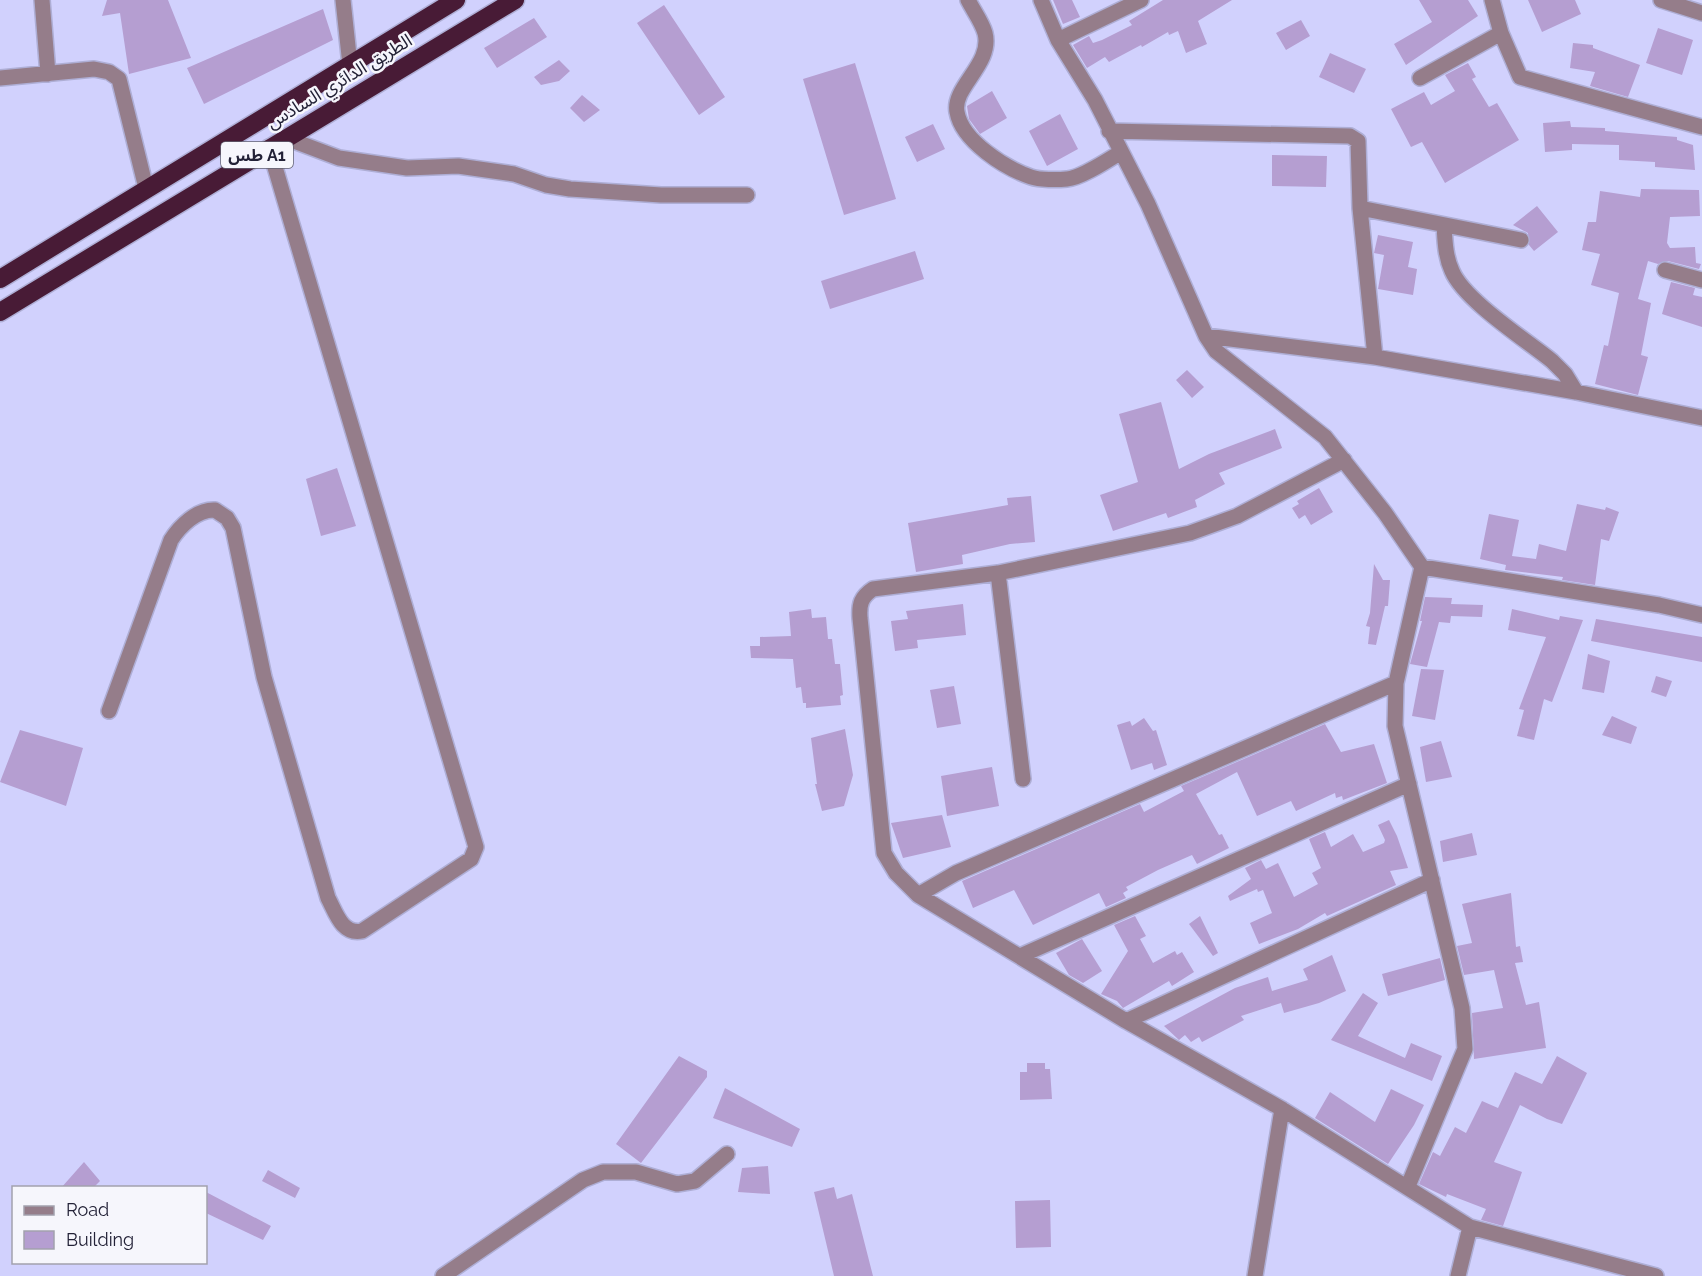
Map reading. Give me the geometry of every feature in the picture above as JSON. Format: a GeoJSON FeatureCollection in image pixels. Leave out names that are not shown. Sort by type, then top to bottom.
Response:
{"type":"FeatureCollection","features":[{"type":"Feature","properties":{"kind":"highway","name":"الطريق الدائري السادس"},"geometry":{"type":"LineString","coordinates":[[0,279],[456,0]]}},
{"type":"Feature","properties":{"kind":"highway","name":"الطريق الدائري السادس"},"geometry":{"type":"LineString","coordinates":[[0,312],[515,0]]}},
{"type":"Feature","properties":{"kind":"street"},"geometry":{"type":"LineString","coordinates":[[42,0],[48,74]]}},
{"type":"Feature","properties":{"kind":"street"},"geometry":{"type":"LineString","coordinates":[[343,0],[350,65]]}},
{"type":"Feature","properties":{"kind":"street"},"geometry":{"type":"LineString","coordinates":[[968,0],[985,32],[987,47],[977,70],[957,102],[959,119],[972,140],[987,153],[1032,177],[1070,179],[1121,152]]}},
{"type":"Feature","properties":{"kind":"street"},"geometry":{"type":"LineString","coordinates":[[1041,0],[1058,40],[1095,100],[1148,204],[1206,336],[1216,351],[1259,388],[1325,437],[1385,513],[1422,567],[1659,605],[1702,615]]}},
{"type":"Feature","properties":{"kind":"street"},"geometry":{"type":"LineString","coordinates":[[1058,40],[1141,0]]}},
{"type":"Feature","properties":{"kind":"street"},"geometry":{"type":"LineString","coordinates":[[1492,0],[1501,33],[1518,73],[1526,80],[1702,127]]}},
{"type":"Feature","properties":{"kind":"street"},"geometry":{"type":"LineString","coordinates":[[1661,0],[1702,13]]}},
{"type":"Feature","properties":{"kind":"street"},"geometry":{"type":"LineString","coordinates":[[1420,78],[1501,33]]}},
{"type":"Feature","properties":{"kind":"street"},"geometry":{"type":"LineString","coordinates":[[0,78],[94,69],[109,72],[119,79],[146,188]]}},
{"type":"Feature","properties":{"kind":"street"},"geometry":{"type":"LineString","coordinates":[[1110,131],[1350,136],[1358,141],[1360,208],[1375,357]]}},
{"type":"Feature","properties":{"kind":"street"},"geometry":{"type":"LineString","coordinates":[[286,138],[339,158],[407,168],[458,166],[514,174],[546,185],[570,189],[661,195],[747,195]]}},
{"type":"Feature","properties":{"kind":"street"},"geometry":{"type":"LineString","coordinates":[[109,711],[171,540],[184,524],[200,512],[214,510],[226,518],[233,528],[264,677],[328,898],[345,928],[353,933],[362,931],[471,859],[476,847],[269,147]]}},
{"type":"Feature","properties":{"kind":"street"},"geometry":{"type":"LineString","coordinates":[[1360,208],[1521,240]]}},
{"type":"Feature","properties":{"kind":"street"},"geometry":{"type":"LineString","coordinates":[[1444,225],[1445,248],[1452,272],[1465,291],[1552,361],[1565,374],[1576,392]]}},
{"type":"Feature","properties":{"kind":"street"},"geometry":{"type":"LineString","coordinates":[[1665,270],[1702,279]]}},
{"type":"Feature","properties":{"kind":"street"},"geometry":{"type":"LineString","coordinates":[[1206,336],[1375,357],[1576,392],[1702,418]]}},
{"type":"Feature","properties":{"kind":"street"},"geometry":{"type":"LineString","coordinates":[[1344,460],[1237,516],[1190,533],[998,573],[873,589],[862,599],[860,618],[884,853],[896,873],[918,895],[1126,1021],[1282,1109],[1470,1227],[1656,1276]]}},
{"type":"Feature","properties":{"kind":"street"},"geometry":{"type":"LineString","coordinates":[[1408,1186],[1466,1049],[1462,1008],[1395,726],[1396,682],[1422,567]]}},
{"type":"Feature","properties":{"kind":"street"},"geometry":{"type":"LineString","coordinates":[[998,573],[1023,779]]}},
{"type":"Feature","properties":{"kind":"street"},"geometry":{"type":"LineString","coordinates":[[918,895],[956,873],[1396,682]]}},
{"type":"Feature","properties":{"kind":"street"},"geometry":{"type":"LineString","coordinates":[[1020,957],[1409,784]]}},
{"type":"Feature","properties":{"kind":"street"},"geometry":{"type":"LineString","coordinates":[[1126,1021],[1432,880]]}},
{"type":"Feature","properties":{"kind":"street"},"geometry":{"type":"LineString","coordinates":[[1255,1276],[1282,1109]]}},
{"type":"Feature","properties":{"kind":"street"},"geometry":{"type":"LineString","coordinates":[[442,1276],[583,1180],[603,1172],[636,1172],[677,1184],[695,1181],[727,1154]]}},
{"type":"Feature","properties":{"kind":"street"},"geometry":{"type":"LineString","coordinates":[[1458,1276],[1470,1227]]}},
{"type":"Feature","properties":{"kind":"building"},"geometry":{"type":"Polygon","coordinates":[[[107,0],[168,0],[191,58],[129,74],[120,13],[102,16],[107,0]]]}},
{"type":"Feature","properties":{"kind":"building"},"geometry":{"type":"Polygon","coordinates":[[[1053,0],[1072,0],[1080,17],[1063,24],[1053,0]]]}},
{"type":"Feature","properties":{"kind":"building"},"geometry":{"type":"Polygon","coordinates":[[[1163,0],[1232,0],[1198,21],[1207,44],[1186,53],[1178,31],[1169,35],[1168,32],[1109,62],[1105,57],[1087,68],[1073,45],[1089,36],[1093,43],[1102,40],[1132,25],[1129,21],[1163,0]]]}},
{"type":"Feature","properties":{"kind":"building"},"geometry":{"type":"Polygon","coordinates":[[[1419,0],[1468,0],[1478,16],[1406,65],[1394,44],[1432,22],[1419,0]]]}},
{"type":"Feature","properties":{"kind":"building"},"geometry":{"type":"Polygon","coordinates":[[[1528,0],[1575,0],[1581,14],[1542,32],[1528,0]]]}},
{"type":"Feature","properties":{"kind":"building"},"geometry":{"type":"Polygon","coordinates":[[[664,5],[725,97],[699,115],[637,23],[664,5]]]}},
{"type":"Feature","properties":{"kind":"building"},"geometry":{"type":"Polygon","coordinates":[[[323,9],[333,40],[204,104],[187,68],[323,9]]]}},
{"type":"Feature","properties":{"kind":"building"},"geometry":{"type":"Polygon","coordinates":[[[534,18],[547,37],[497,68],[484,48],[534,18]]]}},
{"type":"Feature","properties":{"kind":"building"},"geometry":{"type":"Polygon","coordinates":[[[1301,20],[1310,36],[1286,50],[1276,33],[1301,20]]]}},
{"type":"Feature","properties":{"kind":"building"},"geometry":{"type":"Polygon","coordinates":[[[1658,28],[1693,40],[1682,75],[1646,63],[1658,28]]]}},
{"type":"Feature","properties":{"kind":"building"},"geometry":{"type":"Polygon","coordinates":[[[1573,43],[1593,45],[1593,48],[1640,65],[1628,97],[1590,86],[1595,72],[1570,68],[1573,43]]]}},
{"type":"Feature","properties":{"kind":"building"},"geometry":{"type":"Polygon","coordinates":[[[1330,53],[1366,69],[1354,93],[1319,77],[1330,53]]]}},
{"type":"Feature","properties":{"kind":"building"},"geometry":{"type":"Polygon","coordinates":[[[559,60],[570,71],[559,81],[541,85],[534,77],[559,60]]]}},
{"type":"Feature","properties":{"kind":"building"},"geometry":{"type":"Polygon","coordinates":[[[855,63],[896,199],[844,215],[803,79],[855,63]]]}},
{"type":"Feature","properties":{"kind":"building"},"geometry":{"type":"Polygon","coordinates":[[[1468,63],[1476,77],[1472,79],[1489,107],[1497,103],[1519,140],[1445,183],[1422,142],[1411,147],[1391,109],[1424,92],[1431,105],[1455,91],[1445,75],[1468,63]]]}},
{"type":"Feature","properties":{"kind":"building"},"geometry":{"type":"Polygon","coordinates":[[[992,91],[1007,118],[980,134],[969,119],[967,106],[992,91]]]}},
{"type":"Feature","properties":{"kind":"building"},"geometry":{"type":"Polygon","coordinates":[[[582,95],[600,110],[584,122],[570,108],[582,95]]]}},
{"type":"Feature","properties":{"kind":"building"},"geometry":{"type":"Polygon","coordinates":[[[1060,114],[1078,149],[1047,166],[1029,131],[1060,114]]]}},
{"type":"Feature","properties":{"kind":"building"},"geometry":{"type":"Polygon","coordinates":[[[1570,121],[1571,127],[1605,128],[1605,131],[1677,137],[1677,140],[1693,145],[1695,170],[1655,167],[1655,162],[1619,160],[1619,145],[1572,144],[1572,150],[1545,152],[1543,123],[1570,121]]]}},
{"type":"Feature","properties":{"kind":"building"},"geometry":{"type":"Polygon","coordinates":[[[933,124],[945,149],[917,162],[905,137],[933,124]]]}},
{"type":"Feature","properties":{"kind":"building"},"geometry":{"type":"Polygon","coordinates":[[[1272,155],[1327,156],[1326,187],[1272,186],[1272,155]]]}},
{"type":"Feature","properties":{"kind":"building"},"geometry":{"type":"Polygon","coordinates":[[[1641,189],[1699,190],[1700,216],[1670,217],[1667,243],[1670,248],[1695,247],[1696,263],[1701,264],[1699,269],[1668,261],[1658,264],[1648,261],[1638,299],[1651,303],[1641,355],[1648,357],[1638,395],[1595,384],[1604,345],[1608,346],[1619,293],[1591,285],[1600,254],[1582,250],[1588,222],[1596,222],[1600,191],[1640,197],[1641,189]]]}},
{"type":"Feature","properties":{"kind":"building"},"geometry":{"type":"Polygon","coordinates":[[[1537,206],[1558,232],[1534,251],[1529,245],[1528,233],[1513,225],[1537,206]]]}},
{"type":"Feature","properties":{"kind":"building"},"geometry":{"type":"Polygon","coordinates":[[[1378,235],[1413,242],[1408,267],[1417,269],[1413,295],[1378,289],[1384,255],[1374,253],[1378,235]]]}},
{"type":"Feature","properties":{"kind":"building"},"geometry":{"type":"Polygon","coordinates":[[[915,251],[924,279],[830,309],[821,281],[915,251]]]}},
{"type":"Feature","properties":{"kind":"building"},"geometry":{"type":"Polygon","coordinates":[[[1671,282],[1695,288],[1693,295],[1702,297],[1702,327],[1662,314],[1671,282]]]}},
{"type":"Feature","properties":{"kind":"building"},"geometry":{"type":"Polygon","coordinates":[[[1187,370],[1204,387],[1192,398],[1176,380],[1187,370]]]}},
{"type":"Feature","properties":{"kind":"building"},"geometry":{"type":"Polygon","coordinates":[[[1161,402],[1179,469],[1209,454],[1275,429],[1282,448],[1219,473],[1225,484],[1195,500],[1197,507],[1168,518],[1166,513],[1113,531],[1100,495],[1138,482],[1119,414],[1161,402]]]}},
{"type":"Feature","properties":{"kind":"building"},"geometry":{"type":"Polygon","coordinates":[[[337,468],[356,526],[321,536],[306,479],[337,468]]]}},
{"type":"Feature","properties":{"kind":"building"},"geometry":{"type":"Polygon","coordinates":[[[1319,488],[1333,512],[1311,525],[1305,515],[1299,519],[1292,508],[1299,504],[1297,501],[1319,488]]]}},
{"type":"Feature","properties":{"kind":"building"},"geometry":{"type":"Polygon","coordinates":[[[1031,496],[1035,542],[1010,544],[962,555],[963,564],[916,572],[908,523],[1008,505],[1007,498],[1031,496]]]}},
{"type":"Feature","properties":{"kind":"building"},"geometry":{"type":"Polygon","coordinates":[[[1577,504],[1605,510],[1606,507],[1619,512],[1609,541],[1601,539],[1595,585],[1562,580],[1563,577],[1505,570],[1506,565],[1480,559],[1489,514],[1519,520],[1512,556],[1536,559],[1539,544],[1566,551],[1577,504]]]}},
{"type":"Feature","properties":{"kind":"building"},"geometry":{"type":"Polygon","coordinates":[[[1374,564],[1383,580],[1390,580],[1388,606],[1385,606],[1376,645],[1368,644],[1370,627],[1366,626],[1370,613],[1374,564]]]}},
{"type":"Feature","properties":{"kind":"building"},"geometry":{"type":"Polygon","coordinates":[[[1425,597],[1452,598],[1451,604],[1483,605],[1482,617],[1451,616],[1450,623],[1439,622],[1427,667],[1410,664],[1422,621],[1420,621],[1425,597]]]}},
{"type":"Feature","properties":{"kind":"building"},"geometry":{"type":"Polygon","coordinates":[[[963,604],[966,635],[917,640],[918,648],[895,651],[891,621],[908,619],[906,611],[963,604]]]}},
{"type":"Feature","properties":{"kind":"building"},"geometry":{"type":"Polygon","coordinates":[[[811,609],[812,618],[826,617],[828,639],[832,639],[835,664],[840,664],[843,695],[840,696],[841,705],[806,708],[801,687],[796,688],[793,659],[751,658],[750,646],[760,646],[760,637],[791,636],[789,612],[811,609]]]}},
{"type":"Feature","properties":{"kind":"building"},"geometry":{"type":"Polygon","coordinates":[[[1512,609],[1559,620],[1560,616],[1583,620],[1552,702],[1544,699],[1534,740],[1517,736],[1524,710],[1519,709],[1546,637],[1508,630],[1512,609]]]}},
{"type":"Feature","properties":{"kind":"building"},"geometry":{"type":"Polygon","coordinates":[[[1596,619],[1702,637],[1702,662],[1591,641],[1596,619]]]}},
{"type":"Feature","properties":{"kind":"building"},"geometry":{"type":"Polygon","coordinates":[[[1588,654],[1610,661],[1604,693],[1582,689],[1588,654]]]}},
{"type":"Feature","properties":{"kind":"building"},"geometry":{"type":"Polygon","coordinates":[[[1421,669],[1444,670],[1435,720],[1412,716],[1421,669]]]}},
{"type":"Feature","properties":{"kind":"building"},"geometry":{"type":"Polygon","coordinates":[[[1656,676],[1672,681],[1666,697],[1651,692],[1656,676]]]}},
{"type":"Feature","properties":{"kind":"building"},"geometry":{"type":"Polygon","coordinates":[[[954,686],[961,724],[937,728],[930,690],[954,686]]]}},
{"type":"Feature","properties":{"kind":"building"},"geometry":{"type":"Polygon","coordinates":[[[1612,716],[1637,727],[1631,744],[1602,735],[1612,716]]]}},
{"type":"Feature","properties":{"kind":"building"},"geometry":{"type":"Polygon","coordinates":[[[1144,718],[1153,731],[1156,730],[1167,765],[1154,770],[1152,763],[1131,770],[1117,725],[1130,721],[1132,726],[1144,718]]]}},
{"type":"Feature","properties":{"kind":"building"},"geometry":{"type":"Polygon","coordinates":[[[1325,724],[1341,752],[1374,744],[1387,783],[1343,800],[1342,796],[1336,798],[1335,793],[1296,811],[1291,801],[1257,816],[1237,772],[1196,794],[1229,848],[1197,864],[1192,855],[1158,870],[1126,887],[1128,890],[1123,893],[1126,898],[1106,907],[1099,893],[1033,925],[1014,890],[973,908],[962,881],[1140,804],[1144,812],[1184,791],[1181,786],[1325,724]]]}},
{"type":"Feature","properties":{"kind":"building"},"geometry":{"type":"Polygon","coordinates":[[[845,729],[853,775],[844,806],[822,811],[815,784],[817,784],[811,738],[845,729]]]}},
{"type":"Feature","properties":{"kind":"building"},"geometry":{"type":"Polygon","coordinates":[[[20,730],[83,748],[66,806],[0,782],[20,730]]]}},
{"type":"Feature","properties":{"kind":"building"},"geometry":{"type":"Polygon","coordinates":[[[1441,741],[1452,777],[1426,782],[1420,747],[1441,741]]]}},
{"type":"Feature","properties":{"kind":"building"},"geometry":{"type":"Polygon","coordinates":[[[992,767],[999,806],[947,816],[941,776],[992,767]]]}},
{"type":"Feature","properties":{"kind":"building"},"geometry":{"type":"Polygon","coordinates":[[[942,815],[951,847],[903,858],[891,823],[942,815]]]}},
{"type":"Feature","properties":{"kind":"building"},"geometry":{"type":"Polygon","coordinates":[[[1389,820],[1408,868],[1390,871],[1396,885],[1327,916],[1325,913],[1298,929],[1259,944],[1250,923],[1272,913],[1263,890],[1258,892],[1257,889],[1230,901],[1228,896],[1251,879],[1245,868],[1261,860],[1266,869],[1278,863],[1294,897],[1318,884],[1312,873],[1321,868],[1309,839],[1325,832],[1331,847],[1353,834],[1363,852],[1384,843],[1385,840],[1378,825],[1389,820]]]}},
{"type":"Feature","properties":{"kind":"building"},"geometry":{"type":"Polygon","coordinates":[[[1472,833],[1477,855],[1443,862],[1440,841],[1472,833]]]}},
{"type":"Feature","properties":{"kind":"building"},"geometry":{"type":"Polygon","coordinates":[[[1511,893],[1516,947],[1520,946],[1523,962],[1515,963],[1526,1005],[1539,1002],[1546,1048],[1474,1059],[1472,1013],[1503,1008],[1494,970],[1464,975],[1457,946],[1472,943],[1462,904],[1511,893]]]}},
{"type":"Feature","properties":{"kind":"building"},"geometry":{"type":"Polygon","coordinates":[[[1135,916],[1146,936],[1140,939],[1153,963],[1175,951],[1177,955],[1182,952],[1194,972],[1172,986],[1169,981],[1123,1008],[1117,1001],[1101,994],[1128,951],[1114,925],[1135,916]]]}},
{"type":"Feature","properties":{"kind":"building"},"geometry":{"type":"Polygon","coordinates":[[[1200,916],[1218,953],[1213,956],[1189,924],[1200,916]]]}},
{"type":"Feature","properties":{"kind":"building"},"geometry":{"type":"Polygon","coordinates":[[[1082,939],[1102,971],[1083,983],[1069,975],[1056,953],[1082,939]]]}},
{"type":"Feature","properties":{"kind":"building"},"geometry":{"type":"Polygon","coordinates":[[[1332,955],[1346,991],[1319,1003],[1284,1013],[1281,1003],[1241,1016],[1244,1020],[1202,1042],[1199,1037],[1191,1042],[1185,1035],[1179,1040],[1164,1026],[1235,988],[1268,977],[1272,991],[1308,980],[1303,969],[1332,955]]]}},
{"type":"Feature","properties":{"kind":"building"},"geometry":{"type":"Polygon","coordinates":[[[1440,958],[1445,980],[1388,996],[1382,974],[1440,958]]]}},
{"type":"Feature","properties":{"kind":"building"},"geometry":{"type":"Polygon","coordinates":[[[1363,993],[1378,1003],[1358,1036],[1405,1058],[1411,1043],[1442,1056],[1432,1081],[1331,1040],[1363,993]]]}},
{"type":"Feature","properties":{"kind":"building"},"geometry":{"type":"Polygon","coordinates":[[[679,1056],[707,1071],[707,1077],[641,1163],[616,1144],[679,1056]]]}},
{"type":"Feature","properties":{"kind":"building"},"geometry":{"type":"Polygon","coordinates":[[[1557,1056],[1587,1073],[1562,1124],[1520,1105],[1494,1162],[1522,1172],[1503,1226],[1481,1220],[1486,1209],[1447,1194],[1446,1197],[1419,1184],[1433,1152],[1440,1156],[1455,1127],[1466,1133],[1482,1101],[1498,1108],[1515,1072],[1542,1084],[1557,1056]]]}},
{"type":"Feature","properties":{"kind":"building"},"geometry":{"type":"Polygon","coordinates":[[[1027,1063],[1045,1063],[1045,1069],[1050,1069],[1052,1099],[1020,1100],[1020,1072],[1027,1072],[1027,1063]]]}},
{"type":"Feature","properties":{"kind":"building"},"geometry":{"type":"Polygon","coordinates":[[[725,1088],[800,1129],[792,1147],[713,1118],[725,1088]]]}},
{"type":"Feature","properties":{"kind":"building"},"geometry":{"type":"Polygon","coordinates":[[[1391,1089],[1424,1105],[1414,1125],[1388,1164],[1315,1118],[1330,1092],[1375,1122],[1391,1089]]]}},
{"type":"Feature","properties":{"kind":"building"},"geometry":{"type":"Polygon","coordinates":[[[84,1162],[100,1181],[95,1186],[63,1186],[84,1162]]]}},
{"type":"Feature","properties":{"kind":"building"},"geometry":{"type":"Polygon","coordinates":[[[768,1166],[770,1194],[738,1192],[742,1168],[768,1166]]]}},
{"type":"Feature","properties":{"kind":"building"},"geometry":{"type":"Polygon","coordinates":[[[268,1170],[300,1188],[295,1198],[262,1181],[268,1170]]]}},
{"type":"Feature","properties":{"kind":"building"},"geometry":{"type":"Polygon","coordinates":[[[834,1187],[837,1199],[852,1194],[873,1276],[834,1276],[814,1192],[834,1187]]]}},
{"type":"Feature","properties":{"kind":"building"},"geometry":{"type":"Polygon","coordinates":[[[207,1193],[271,1226],[263,1240],[207,1213],[207,1193]]]}},
{"type":"Feature","properties":{"kind":"building"},"geometry":{"type":"Polygon","coordinates":[[[1050,1200],[1051,1247],[1016,1248],[1015,1201],[1050,1200]]]}}]}
